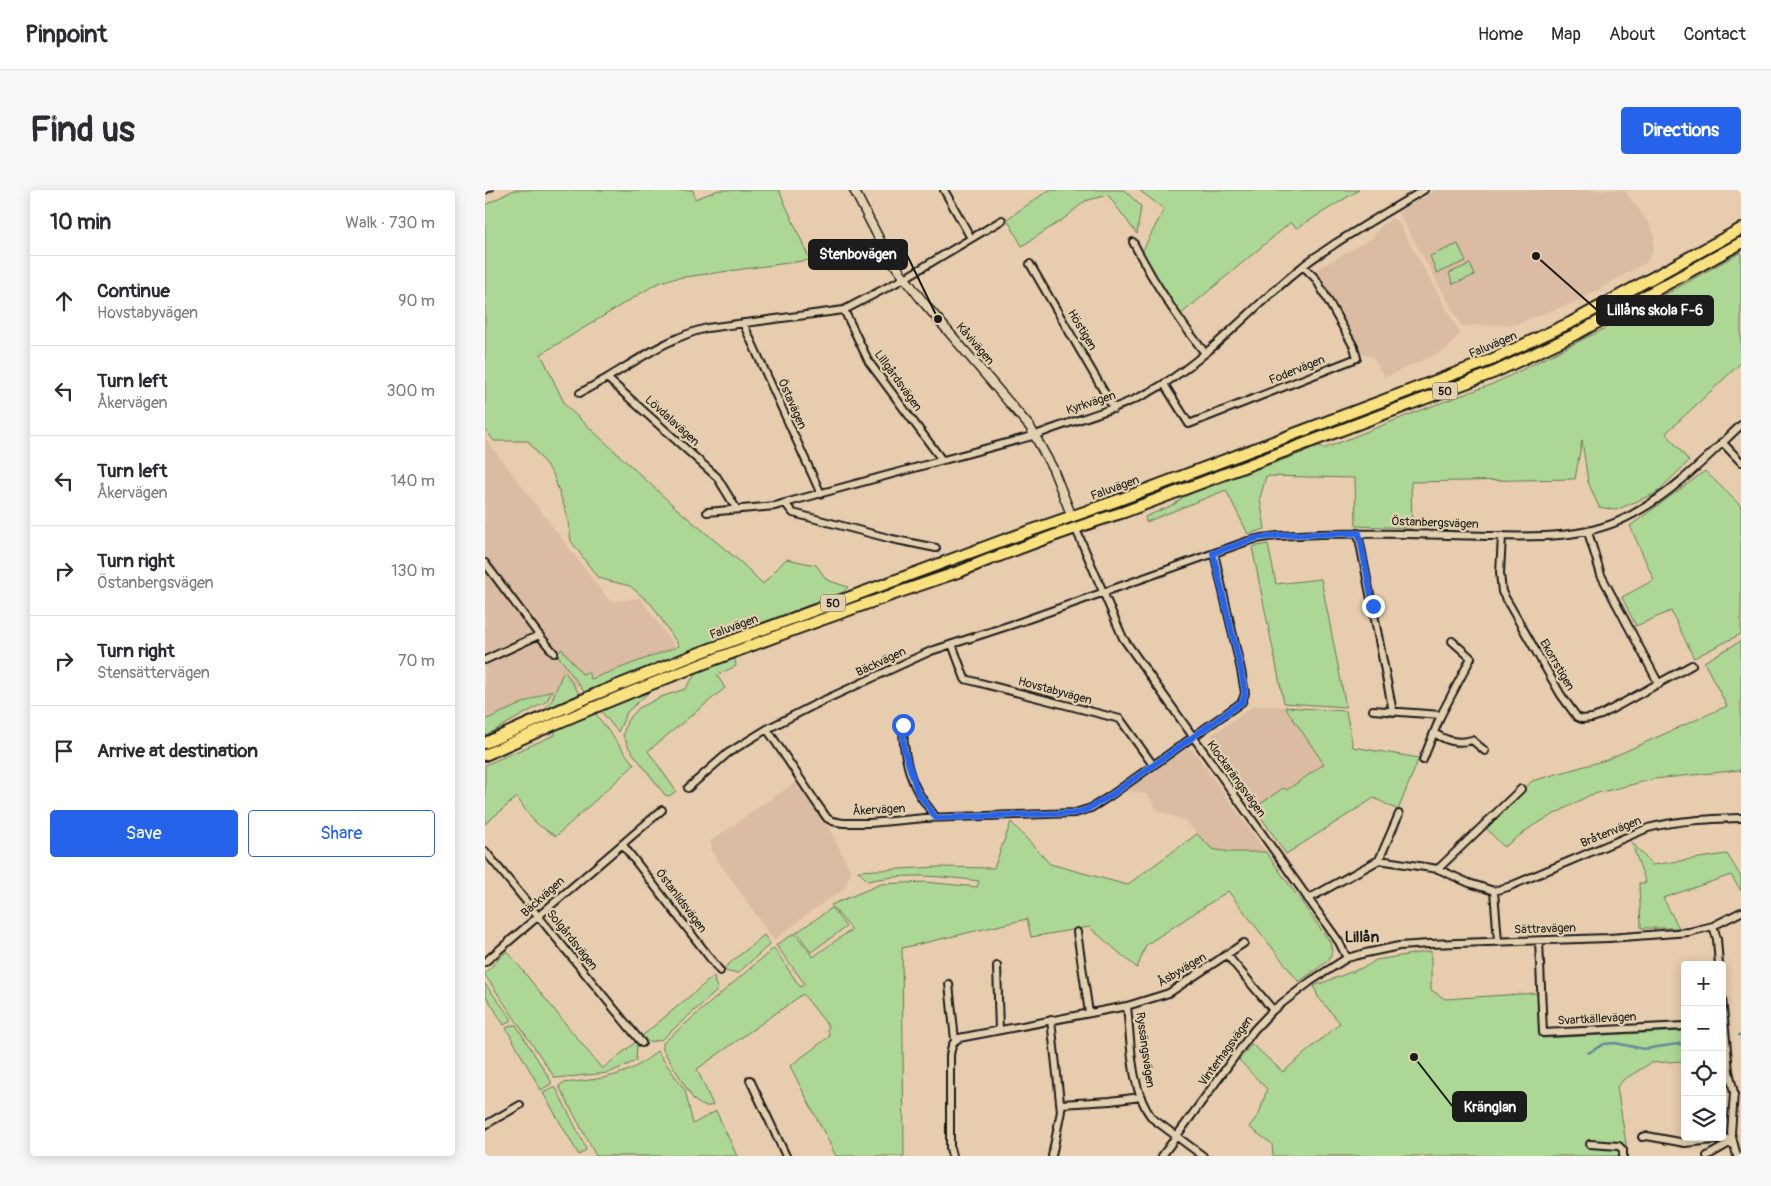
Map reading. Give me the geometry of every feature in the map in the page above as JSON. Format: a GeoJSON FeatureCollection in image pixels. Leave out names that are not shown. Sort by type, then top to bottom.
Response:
{"type":"FeatureCollection","features":[{"type":"Feature","properties":{"kind":"highway","name":"Faluvägen"},"geometry":{"type":"LineString","coordinates":[[485,743],[596,694],[738,638],[1004,540],[1130,496],[1506,353],[1572,322],[1741,229]]}},
{"type":"Feature","properties":{"kind":"highway","name":"Faluvägen"},"geometry":{"type":"LineString","coordinates":[[485,755],[605,702],[727,654],[964,570],[1075,527],[1135,508],[1474,380],[1527,358],[1576,334],[1741,243]]}},
{"type":"Feature","properties":{"kind":"highway"},"geometry":{"type":"LineString","coordinates":[[1072,517],[1075,527]]}},
{"type":"Feature","properties":{"kind":"street","name":"Kåvivägen"},"geometry":{"type":"LineString","coordinates":[[854,190],[888,256],[924,303],[1036,435],[1053,468],[1072,517]]}},
{"type":"Feature","properties":{"kind":"street"},"geometry":{"type":"LineString","coordinates":[[944,190],[971,238]]}},
{"type":"Feature","properties":{"kind":"street","name":"Kyrkvägen"},"geometry":{"type":"LineString","coordinates":[[707,512],[775,506],[1036,435],[1068,422],[1114,409],[1164,384],[1205,353],[1303,266],[1362,227],[1424,190]]}},
{"type":"Feature","properties":{"kind":"street"},"geometry":{"type":"LineString","coordinates":[[580,393],[678,337],[707,328],[844,310],[905,278],[1002,220]]}},
{"type":"Feature","properties":{"kind":"street"},"geometry":{"type":"LineString","coordinates":[[1133,242],[1166,301],[1179,321],[1205,353]]}},
{"type":"Feature","properties":{"kind":"street","name":"Höstigen"},"geometry":{"type":"LineString","coordinates":[[1030,264],[1114,409]]}},
{"type":"Feature","properties":{"kind":"street","name":"Fodervägen"},"geometry":{"type":"LineString","coordinates":[[1164,384],[1189,424],[1357,358],[1354,347],[1316,279],[1303,266]]}},
{"type":"Feature","properties":{"kind":"street","name":"Lillgårdsvägen"},"geometry":{"type":"LineString","coordinates":[[844,310],[869,362],[942,460]]}},
{"type":"Feature","properties":{"kind":"street","name":"Östavägen"},"geometry":{"type":"LineString","coordinates":[[743,323],[821,494]]}},
{"type":"Feature","properties":{"kind":"street","name":"Lövdalavägen"},"geometry":{"type":"LineString","coordinates":[[607,378],[717,477],[736,508]]}},
{"type":"Feature","properties":{"kind":"street","name":"Östanbergsvägen"},"geometry":{"type":"LineString","coordinates":[[1102,592],[1257,538],[1283,535],[1359,533],[1547,537],[1588,532],[1632,515],[1653,502],[1741,425]]}},
{"type":"Feature","properties":{"kind":"street"},"geometry":{"type":"LineString","coordinates":[[1722,442],[1741,462]]}},
{"type":"Feature","properties":{"kind":"street"},"geometry":{"type":"LineString","coordinates":[[785,503],[793,513],[892,539],[936,548]]}},
{"type":"Feature","properties":{"kind":"street","name":"Klockarängsvägen"},"geometry":{"type":"LineString","coordinates":[[1075,527],[1123,638],[1339,942],[1347,958]]}},
{"type":"Feature","properties":{"kind":"street"},"geometry":{"type":"LineString","coordinates":[[1588,532],[1601,575],[1659,684]]}},
{"type":"Feature","properties":{"kind":"street"},"geometry":{"type":"LineString","coordinates":[[1359,533],[1393,712]]}},
{"type":"Feature","properties":{"kind":"street","name":"Ekorrstigen"},"geometry":{"type":"LineString","coordinates":[[1502,536],[1500,573],[1502,592],[1561,695],[1577,717],[1584,719],[1601,715],[1692,665]]}},
{"type":"Feature","properties":{"kind":"street","name":"Åkervägen"},"geometry":{"type":"LineString","coordinates":[[767,729],[827,818],[832,821],[843,823],[1081,812],[1110,796],[1242,702],[1245,694],[1213,553]]}},
{"type":"Feature","properties":{"kind":"street"},"geometry":{"type":"LineString","coordinates":[[485,563],[539,635],[555,653]]}},
{"type":"Feature","properties":{"kind":"street","name":"Bäckvägen"},"geometry":{"type":"LineString","coordinates":[[688,788],[728,753],[767,729],[901,664],[952,644],[1102,592]]}},
{"type":"Feature","properties":{"kind":"street"},"geometry":{"type":"LineString","coordinates":[[485,660],[539,635]]}},
{"type":"Feature","properties":{"kind":"street"},"geometry":{"type":"LineString","coordinates":[[1423,760],[1441,715],[1471,658],[1453,641]]}},
{"type":"Feature","properties":{"kind":"street","name":"Hovstabyvägen"},"geometry":{"type":"LineString","coordinates":[[952,644],[965,679],[1120,719],[1153,765]]}},
{"type":"Feature","properties":{"kind":"street"},"geometry":{"type":"LineString","coordinates":[[1373,710],[1441,715]]}},
{"type":"Feature","properties":{"kind":"street"},"geometry":{"type":"LineString","coordinates":[[904,719],[904,749],[917,791],[936,818]]}},
{"type":"Feature","properties":{"kind":"street"},"geometry":{"type":"LineString","coordinates":[[1434,733],[1453,742],[1472,740],[1485,751]]}},
{"type":"Feature","properties":{"kind":"street"},"geometry":{"type":"LineString","coordinates":[[1438,869],[1521,789]]}},
{"type":"Feature","properties":{"kind":"street","name":"Bäckvägen"},"geometry":{"type":"LineString","coordinates":[[485,962],[662,810]]}},
{"type":"Feature","properties":{"kind":"street"},"geometry":{"type":"LineString","coordinates":[[1379,860],[1399,814]]}},
{"type":"Feature","properties":{"kind":"street","name":"Bråtenvägen"},"geometry":{"type":"LineString","coordinates":[[1494,891],[1648,828],[1681,822],[1741,818]]}},
{"type":"Feature","properties":{"kind":"street","name":"Östanlidsvägen"},"geometry":{"type":"LineString","coordinates":[[623,845],[720,971]]}},
{"type":"Feature","properties":{"kind":"street","name":"Solgårdsvägen"},"geometry":{"type":"LineString","coordinates":[[485,851],[642,1043]]}},
{"type":"Feature","properties":{"kind":"street"},"geometry":{"type":"LineString","coordinates":[[1308,899],[1379,860],[1438,869],[1469,883],[1494,891],[1498,941]]}},
{"type":"Feature","properties":{"kind":"street","name":"Sättravägen"},"geometry":{"type":"LineString","coordinates":[[1347,958],[1399,946],[1539,941],[1689,932],[1713,926],[1741,912]]}},
{"type":"Feature","properties":{"kind":"street"},"geometry":{"type":"LineString","coordinates":[[1713,926],[1717,940],[1719,961]]}},
{"type":"Feature","properties":{"kind":"street"},"geometry":{"type":"LineString","coordinates":[[1077,932],[1089,1013]]}},
{"type":"Feature","properties":{"kind":"street","name":"Svartkällevägen"},"geometry":{"type":"LineString","coordinates":[[1539,941],[1543,1033],[1681,1026]]}},
{"type":"Feature","properties":{"kind":"street","name":"Åsbyvägen"},"geometry":{"type":"LineString","coordinates":[[955,1040],[1127,1006],[1169,993],[1244,943]]}},
{"type":"Feature","properties":{"kind":"street"},"geometry":{"type":"LineString","coordinates":[[1227,955],[1273,1010]]}},
{"type":"Feature","properties":{"kind":"street","name":"Vinterhagsvägen"},"geometry":{"type":"LineString","coordinates":[[1162,1156],[1253,1030],[1273,1010],[1311,981],[1347,958]]}},
{"type":"Feature","properties":{"kind":"street"},"geometry":{"type":"LineString","coordinates":[[997,966],[999,1030]]}},
{"type":"Feature","properties":{"kind":"street"},"geometry":{"type":"LineString","coordinates":[[949,984],[955,1040],[951,1047],[950,1056],[950,1148],[952,1156]]}},
{"type":"Feature","properties":{"kind":"street","name":"Ryssängsvägen"},"geometry":{"type":"LineString","coordinates":[[1127,1006],[1135,1073],[1146,1110],[1152,1118],[1203,1156]]}},
{"type":"Feature","properties":{"kind":"street"},"geometry":{"type":"LineString","coordinates":[[1051,1020],[1061,1104],[1052,1156]]}},
{"type":"Feature","properties":{"kind":"street"},"geometry":{"type":"LineString","coordinates":[[1726,1042],[1729,1071],[1738,1093],[1732,1141],[1737,1156]]}},
{"type":"Feature","properties":{"kind":"street"},"geometry":{"type":"LineString","coordinates":[[750,1080],[786,1156]]}},
{"type":"Feature","properties":{"kind":"street","name":"Ryssängsvägen"},"geometry":{"type":"LineString","coordinates":[[1061,1104],[1141,1097]]}},
{"type":"Feature","properties":{"kind":"street"},"geometry":{"type":"LineString","coordinates":[[485,1125],[520,1105]]}},
{"type":"Feature","properties":{"kind":"street"},"geometry":{"type":"LineString","coordinates":[[1643,1137],[1647,1136],[1685,1143],[1732,1141]]}},
{"type":"Feature","properties":{"kind":"street"},"geometry":{"type":"LineString","coordinates":[[1707,1156],[1732,1141]]}},
{"type":"Feature","properties":{"kind":"street"},"geometry":{"type":"LineString","coordinates":[[1590,1144],[1619,1146],[1623,1150],[1623,1156]]}},
{"type":"Feature","properties":{"kind":"shaded area"},"geometry":{"type":"Polygon","coordinates":[[[1435,190],[1624,190],[1648,222],[1654,234],[1653,251],[1646,262],[1580,300],[1516,324],[1462,326],[1398,212],[1435,190]]]}},
{"type":"Feature","properties":{"kind":"shaded area"},"geometry":{"type":"Polygon","coordinates":[[[1392,218],[1398,222],[1460,333],[1447,349],[1385,377],[1372,356],[1360,352],[1315,270],[1371,239],[1382,225],[1392,218]]]}},
{"type":"Feature","properties":{"kind":"shaded area"},"geometry":{"type":"Polygon","coordinates":[[[485,438],[610,602],[640,598],[675,647],[485,725],[485,438]]]}},
{"type":"Feature","properties":{"kind":"shaded area"},"geometry":{"type":"Polygon","coordinates":[[[1254,706],[1285,707],[1324,764],[1287,790],[1283,788],[1255,808],[1209,749],[1212,735],[1254,706]]]}},
{"type":"Feature","properties":{"kind":"shaded area"},"geometry":{"type":"Polygon","coordinates":[[[1182,749],[1192,749],[1266,852],[1229,852],[1212,849],[1185,821],[1159,811],[1147,794],[1121,790],[1182,749]]]}},
{"type":"Feature","properties":{"kind":"shaded area"},"geometry":{"type":"Polygon","coordinates":[[[797,781],[826,822],[851,872],[843,890],[822,903],[774,940],[712,852],[711,841],[797,781]]]}},
{"type":"Feature","properties":{"kind":"green space"},"geometry":{"type":"Polygon","coordinates":[[[514,190],[693,190],[695,199],[719,190],[779,190],[810,260],[670,279],[656,284],[541,354],[565,405],[676,508],[744,565],[763,584],[786,559],[816,565],[827,580],[848,587],[843,592],[585,693],[557,654],[562,649],[582,674],[588,672],[591,679],[679,646],[652,605],[630,586],[598,578],[571,541],[567,515],[553,474],[528,441],[494,441],[485,429],[485,205],[514,190]]]}},
{"type":"Feature","properties":{"kind":"green space"},"geometry":{"type":"Polygon","coordinates":[[[1049,190],[1124,190],[1141,206],[1137,234],[1108,195],[1085,201],[1065,218],[1022,246],[1007,219],[1049,190]]]}},
{"type":"Feature","properties":{"kind":"green space"},"geometry":{"type":"Polygon","coordinates":[[[1139,190],[1359,190],[1297,228],[1290,223],[1180,315],[1141,254],[1164,209],[1139,190]]]}},
{"type":"Feature","properties":{"kind":"green space"},"geometry":{"type":"Polygon","coordinates":[[[1458,244],[1466,261],[1437,273],[1430,256],[1458,244]]]}},
{"type":"Feature","properties":{"kind":"green space"},"geometry":{"type":"Polygon","coordinates":[[[1741,252],[1741,363],[1666,433],[1689,461],[1656,493],[1616,510],[1599,507],[1588,482],[1582,440],[1575,479],[1411,482],[1412,528],[1356,526],[1355,478],[1266,476],[1260,498],[1265,529],[1248,534],[1226,490],[1146,522],[1145,517],[1175,504],[1184,496],[1321,446],[1323,449],[1493,384],[1604,329],[1741,252]]]}},
{"type":"Feature","properties":{"kind":"green space"},"geometry":{"type":"Polygon","coordinates":[[[1470,264],[1475,275],[1453,284],[1449,273],[1470,264]]]}},
{"type":"Feature","properties":{"kind":"green space"},"geometry":{"type":"Polygon","coordinates":[[[1705,471],[1740,505],[1741,509],[1741,634],[1694,658],[1671,611],[1636,626],[1622,597],[1654,580],[1630,526],[1705,471]]]}},
{"type":"Feature","properties":{"kind":"green space"},"geometry":{"type":"Polygon","coordinates":[[[1268,544],[1276,584],[1321,579],[1346,707],[1284,703],[1252,547],[1268,544]]]}},
{"type":"Feature","properties":{"kind":"green space"},"geometry":{"type":"Polygon","coordinates":[[[1741,641],[1741,772],[1740,770],[1654,779],[1590,795],[1534,825],[1504,847],[1485,827],[1532,781],[1606,760],[1727,706],[1704,662],[1741,641]]]}},
{"type":"Feature","properties":{"kind":"green space"},"geometry":{"type":"Polygon","coordinates":[[[735,659],[736,666],[717,675],[725,688],[648,751],[676,791],[669,796],[665,795],[629,748],[623,735],[627,721],[639,708],[661,697],[685,689],[697,672],[735,659]]]}},
{"type":"Feature","properties":{"kind":"green space"},"geometry":{"type":"Polygon","coordinates":[[[565,672],[580,695],[547,709],[546,707],[552,700],[565,672]]]}},
{"type":"Feature","properties":{"kind":"green space"},"geometry":{"type":"Polygon","coordinates":[[[552,690],[547,701],[485,736],[485,720],[552,690]]]}},
{"type":"Feature","properties":{"kind":"green space"},"geometry":{"type":"Polygon","coordinates":[[[648,693],[627,712],[618,732],[601,711],[648,693]]]}},
{"type":"Feature","properties":{"kind":"green space"},"geometry":{"type":"Polygon","coordinates":[[[1285,707],[1346,711],[1353,747],[1419,758],[1398,810],[1374,798],[1286,854],[1255,808],[1283,788],[1287,790],[1324,764],[1285,707]]]}},
{"type":"Feature","properties":{"kind":"green space"},"geometry":{"type":"Polygon","coordinates":[[[595,713],[634,765],[556,836],[533,820],[517,797],[485,824],[485,765],[555,735],[554,730],[595,713]]]}},
{"type":"Feature","properties":{"kind":"green space"},"geometry":{"type":"Polygon","coordinates":[[[1011,822],[1050,864],[1127,885],[1197,834],[1212,849],[1229,852],[1266,852],[1330,942],[1332,951],[1329,960],[1299,982],[1228,891],[1146,945],[1137,968],[1089,927],[1031,937],[1027,919],[902,948],[904,1156],[836,1156],[790,1066],[830,1036],[827,1030],[829,1027],[803,994],[697,1069],[713,1105],[703,1106],[694,1100],[663,1050],[663,1043],[774,948],[800,987],[805,984],[776,945],[795,933],[813,957],[852,930],[831,905],[881,884],[925,882],[977,887],[979,881],[923,876],[882,878],[868,881],[858,871],[939,867],[994,868],[1011,822]]]}},
{"type":"Feature","properties":{"kind":"green space"},"geometry":{"type":"Polygon","coordinates":[[[1631,841],[1652,865],[1727,854],[1741,877],[1741,891],[1731,875],[1663,898],[1679,928],[1641,928],[1639,883],[1646,883],[1631,841]]]}},
{"type":"Feature","properties":{"kind":"green space"},"geometry":{"type":"Polygon","coordinates":[[[832,908],[846,927],[811,952],[797,932],[832,908]]]}},
{"type":"Feature","properties":{"kind":"green space"},"geometry":{"type":"Polygon","coordinates":[[[764,935],[770,944],[738,973],[728,972],[723,969],[764,935]]]}},
{"type":"Feature","properties":{"kind":"green space"},"geometry":{"type":"Polygon","coordinates":[[[507,951],[602,1069],[637,1041],[636,1061],[608,1073],[555,1078],[485,975],[507,951]]]}},
{"type":"Feature","properties":{"kind":"green space"},"geometry":{"type":"Polygon","coordinates":[[[1431,951],[1431,990],[1445,999],[1537,993],[1542,1038],[1681,1031],[1681,1061],[1651,1063],[1623,1080],[1617,1087],[1628,1156],[1273,1156],[1272,1144],[1249,1127],[1259,1114],[1267,1089],[1239,1060],[1252,1044],[1283,1072],[1340,1023],[1318,997],[1314,986],[1367,966],[1376,960],[1431,951]]]}},
{"type":"Feature","properties":{"kind":"green space"},"geometry":{"type":"Polygon","coordinates":[[[714,976],[718,990],[661,1040],[649,1042],[642,1036],[714,976]]]}},
{"type":"Feature","properties":{"kind":"green space"},"geometry":{"type":"Polygon","coordinates":[[[485,984],[511,1018],[511,1021],[504,1025],[485,994],[485,984]]]}},
{"type":"Feature","properties":{"kind":"green space"},"geometry":{"type":"Polygon","coordinates":[[[516,1025],[551,1081],[551,1084],[541,1090],[506,1028],[516,1025]]]}},
{"type":"Feature","properties":{"kind":"green space"},"geometry":{"type":"Polygon","coordinates":[[[657,1051],[685,1090],[693,1124],[716,1111],[737,1156],[596,1156],[559,1086],[563,1083],[613,1076],[635,1067],[657,1051]]]}},
{"type":"Feature","properties":{"kind":"green space"},"geometry":{"type":"Polygon","coordinates":[[[556,1088],[585,1146],[586,1150],[579,1155],[543,1093],[556,1088]]]}},
{"type":"Feature","properties":{"kind":"waterway"},"geometry":{"type":"LineString","coordinates":[[1588,1053],[1604,1044],[1615,1043],[1644,1049],[1681,1044]]}},
{"type":"Feature","properties":{"kind":"railway"},"geometry":{"type":"LineString","coordinates":[[485,194],[493,190]]}},
{"type":"Feature","properties":{"kind":"place","name":"Lillåns skola F-6"},"geometry":{"type":"Point","coordinates":[1536,256]}},
{"type":"Feature","properties":{"kind":"place","name":"Stenbovägen"},"geometry":{"type":"Point","coordinates":[938,319]}},
{"type":"Feature","properties":{"kind":"place","name":"Kränglan"},"geometry":{"type":"Point","coordinates":[1414,1057]}},
{"type":"Feature","properties":{"kind":"district","name":"Lillån"},"geometry":{"type":"Point","coordinates":[1362,937]}},
{"type":"Feature","properties":{"kind":"route"},"geometry":{"type":"LineString","coordinates":[[903,725],[904,749],[917,791],[936,818],[1081,812],[1110,796],[1242,702],[1245,694],[1241,670],[1213,553],[1257,538],[1283,535],[1359,533],[1373,606]]}}]}
